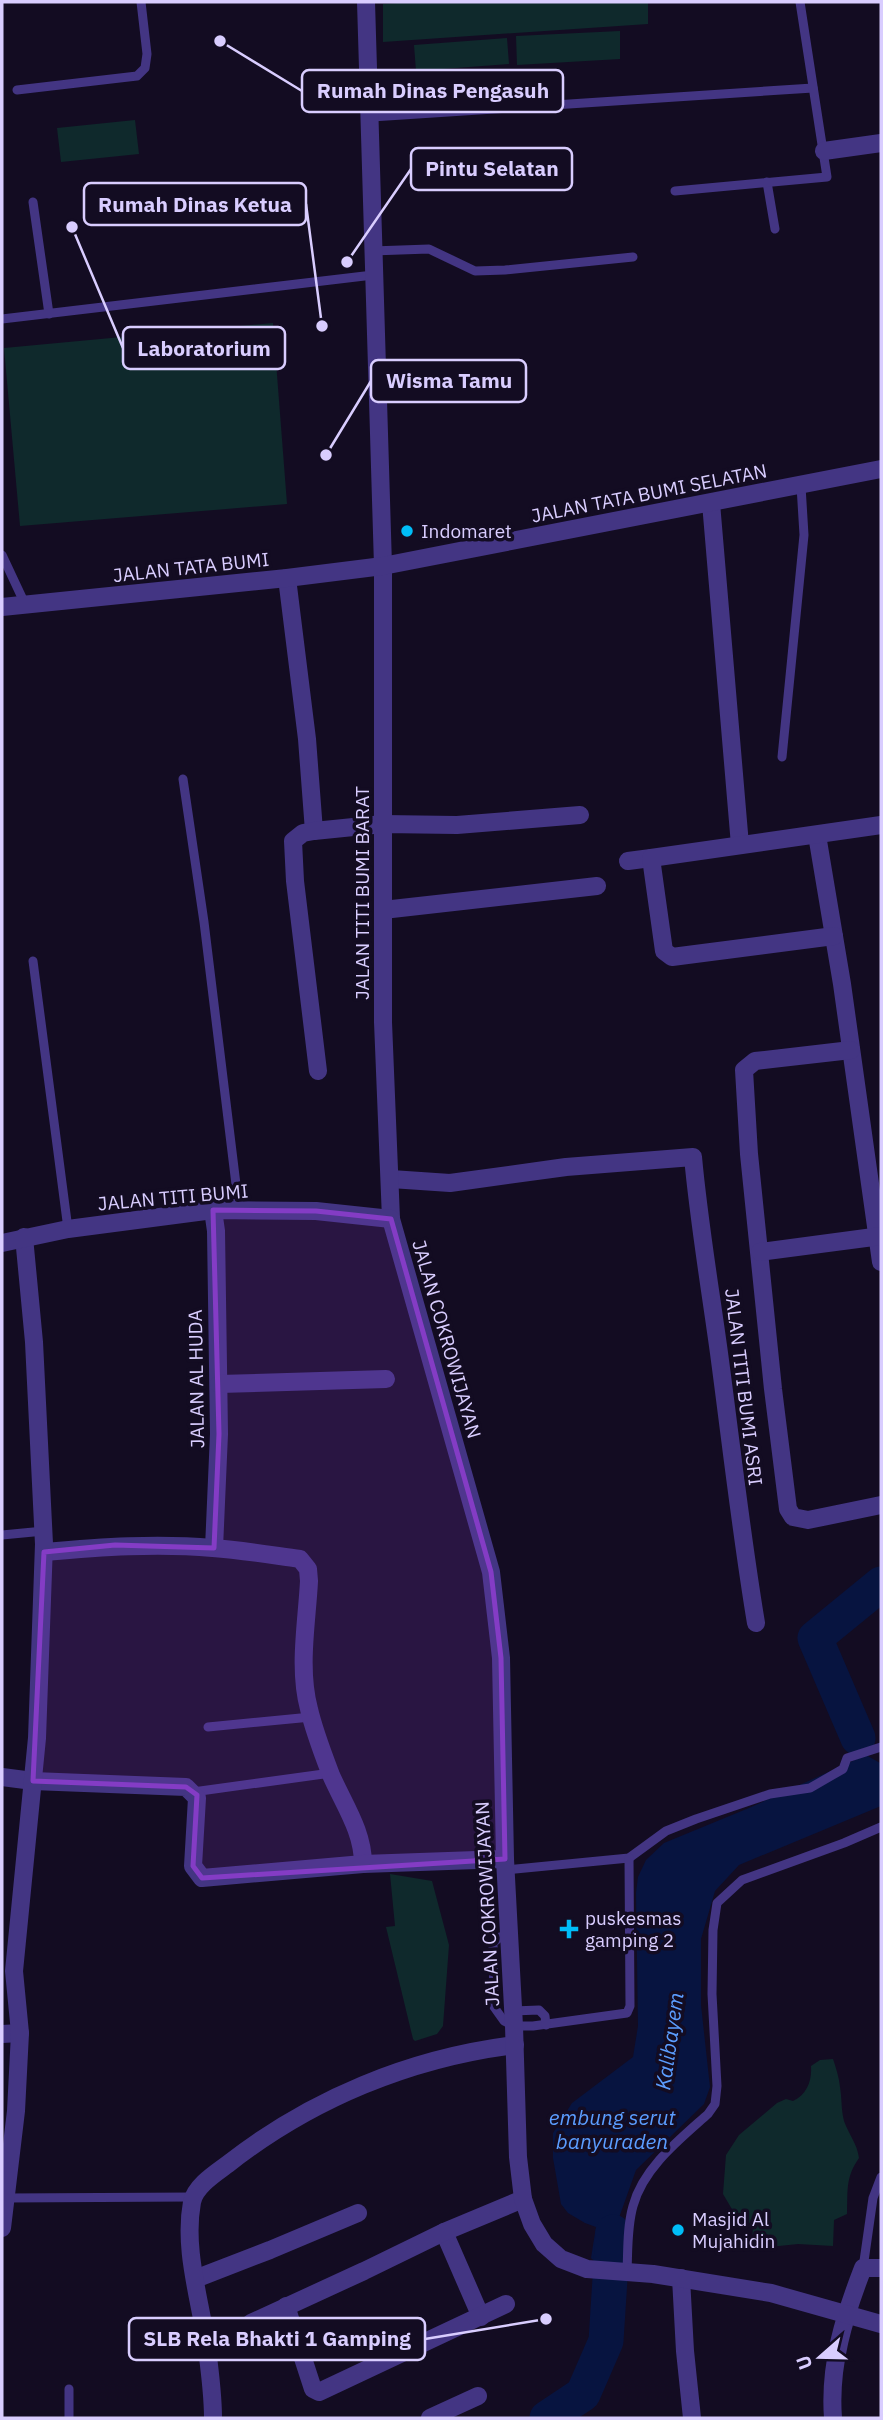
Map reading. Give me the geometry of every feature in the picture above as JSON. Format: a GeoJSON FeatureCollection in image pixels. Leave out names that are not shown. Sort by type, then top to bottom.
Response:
{"type":"FeatureCollection","features":[{"type":"Feature","properties":{"kind":"street","name":"JALAN TITI BUMI BARAT"},"geometry":{"type":"LineString","coordinates":[[366,2],[372,117],[372,251],[383,566],[383,1023],[391,1219]]}},
{"type":"Feature","properties":{"kind":"street"},"geometry":{"type":"LineString","coordinates":[[824,151],[881,143]]}},
{"type":"Feature","properties":{"kind":"street","name":"JALAN TATA BUMI SELATAN"},"geometry":{"type":"LineString","coordinates":[[383,566],[881,469]]}},
{"type":"Feature","properties":{"kind":"street"},"geometry":{"type":"LineString","coordinates":[[711,503],[740,845]]}},
{"type":"Feature","properties":{"kind":"street","name":"JALAN TATA BUMI"},"geometry":{"type":"LineString","coordinates":[[2,607],[383,566]]}},
{"type":"Feature","properties":{"kind":"street"},"geometry":{"type":"LineString","coordinates":[[287,578],[307,739],[314,831]]}},
{"type":"Feature","properties":{"kind":"street"},"geometry":{"type":"LineString","coordinates":[[318,1071],[293,841],[314,831],[383,824],[457,825],[580,815]]}},
{"type":"Feature","properties":{"kind":"street"},"geometry":{"type":"LineString","coordinates":[[628,861],[881,825]]}},
{"type":"Feature","properties":{"kind":"street"},"geometry":{"type":"LineString","coordinates":[[817,835],[881,1262]]}},
{"type":"Feature","properties":{"kind":"street"},"geometry":{"type":"LineString","coordinates":[[650,858],[664,951],[672,957],[834,936]]}},
{"type":"Feature","properties":{"kind":"street"},"geometry":{"type":"LineString","coordinates":[[383,910],[597,886]]}},
{"type":"Feature","properties":{"kind":"street"},"geometry":{"type":"LineString","coordinates":[[851,1050],[797,1054],[755,1061],[744,1070],[749,1154],[788,1509],[793,1517],[808,1520],[881,1505]]}},
{"type":"Feature","properties":{"kind":"street","name":"JALAN TITI BUMI ASRI"},"geometry":{"type":"LineString","coordinates":[[391,1179],[450,1183],[566,1167],[693,1157],[735,1487],[756,1623]]}},
{"type":"Feature","properties":{"kind":"street","name":"JALAN TITI BUMI"},"geometry":{"type":"LineString","coordinates":[[2,1243],[68,1228],[214,1210],[316,1210],[391,1219]]}},
{"type":"Feature","properties":{"kind":"street","name":"JALAN AL HUDA"},"geometry":{"type":"LineString","coordinates":[[214,1210],[219,1384],[214,1548]]}},
{"type":"Feature","properties":{"kind":"street","name":"JALAN COKROWIJAYAN"},"geometry":{"type":"LineString","coordinates":[[391,1219],[491,1572],[501,1658],[505,1864],[514,2019],[516,2132],[523,2199],[532,2224],[544,2244],[562,2259],[587,2269],[681,2278],[771,2292],[881,2324]]}},
{"type":"Feature","properties":{"kind":"street"},"geometry":{"type":"LineString","coordinates":[[760,1252],[879,1236]]}},
{"type":"Feature","properties":{"kind":"street"},"geometry":{"type":"LineString","coordinates":[[2,2228],[16,2111],[20,2034],[14,1971],[37,1738],[44,1552],[34,1342],[24,1237]]}},
{"type":"Feature","properties":{"kind":"street"},"geometry":{"type":"LineString","coordinates":[[219,1384],[386,1380]]}},
{"type":"Feature","properties":{"kind":"street"},"geometry":{"type":"LineString","coordinates":[[44,1552],[115,1545],[214,1548],[300,1559],[308,1569],[309,1581],[304,1689],[331,1773],[361,1838],[363,1864]]}},
{"type":"Feature","properties":{"kind":"street"},"geometry":{"type":"LineString","coordinates":[[2,1777],[33,1781],[186,1787],[197,1798],[193,1866],[202,1878],[363,1864],[505,1864]]}},
{"type":"Feature","properties":{"kind":"street"},"geometry":{"type":"LineString","coordinates":[[2,2034],[20,2034]]}},
{"type":"Feature","properties":{"kind":"street"},"geometry":{"type":"LineString","coordinates":[[213,2418],[207,2349],[190,2235],[193,2197],[206,2181],[257,2141],[324,2102],[415,2066],[486,2048],[515,2045]]}},
{"type":"Feature","properties":{"kind":"street"},"geometry":{"type":"LineString","coordinates":[[251,2323],[444,2232],[523,2199]]}},
{"type":"Feature","properties":{"kind":"street"},"geometry":{"type":"LineString","coordinates":[[195,2279],[358,2213]]}},
{"type":"Feature","properties":{"kind":"street"},"geometry":{"type":"LineString","coordinates":[[444,2232],[481,2317]]}},
{"type":"Feature","properties":{"kind":"street"},"geometry":{"type":"LineString","coordinates":[[833,2418],[831,2395],[845,2313],[872,2268]]}},
{"type":"Feature","properties":{"kind":"street"},"geometry":{"type":"LineString","coordinates":[[681,2278],[692,2418]]}},
{"type":"Feature","properties":{"kind":"street"},"geometry":{"type":"LineString","coordinates":[[286,2306],[313,2389],[318,2392],[506,2304]]}},
{"type":"Feature","properties":{"kind":"street"},"geometry":{"type":"LineString","coordinates":[[430,2418],[478,2396]]}},
{"type":"Feature","properties":{"kind":"lane"},"geometry":{"type":"LineString","coordinates":[[17,90],[137,76],[145,68],[147,54],[141,2]]}},
{"type":"Feature","properties":{"kind":"lane"},"geometry":{"type":"LineString","coordinates":[[675,191],[828,177],[800,2]]}},
{"type":"Feature","properties":{"kind":"lane"},"geometry":{"type":"LineString","coordinates":[[372,117],[813,88]]}},
{"type":"Feature","properties":{"kind":"lane"},"geometry":{"type":"LineString","coordinates":[[767,183],[775,229]]}},
{"type":"Feature","properties":{"kind":"lane"},"geometry":{"type":"LineString","coordinates":[[33,202],[49,314]]}},
{"type":"Feature","properties":{"kind":"lane"},"geometry":{"type":"LineString","coordinates":[[372,251],[429,249],[475,271],[633,257]]}},
{"type":"Feature","properties":{"kind":"lane"},"geometry":{"type":"LineString","coordinates":[[2,319],[373,275]]}},
{"type":"Feature","properties":{"kind":"lane"},"geometry":{"type":"LineString","coordinates":[[782,757],[804,535],[801,485]]}},
{"type":"Feature","properties":{"kind":"lane"},"geometry":{"type":"LineString","coordinates":[[2,555],[25,604]]}},
{"type":"Feature","properties":{"kind":"lane"},"geometry":{"type":"LineString","coordinates":[[183,779],[204,922],[239,1209]]}},
{"type":"Feature","properties":{"kind":"lane"},"geometry":{"type":"LineString","coordinates":[[33,961],[68,1228]]}},
{"type":"Feature","properties":{"kind":"lane"},"geometry":{"type":"LineString","coordinates":[[2,1535],[44,1531]]}},
{"type":"Feature","properties":{"kind":"lane"},"geometry":{"type":"LineString","coordinates":[[208,1727],[311,1717]]}},
{"type":"Feature","properties":{"kind":"lane"},"geometry":{"type":"LineString","coordinates":[[505,1864],[629,1858],[666,1831],[770,1794],[810,1788],[843,1769],[847,1758],[881,1747]]}},
{"type":"Feature","properties":{"kind":"lane"},"geometry":{"type":"LineString","coordinates":[[193,1792],[331,1773]]}},
{"type":"Feature","properties":{"kind":"lane"},"geometry":{"type":"LineString","coordinates":[[622,2271],[633,2205],[651,2170],[715,2104],[717,2085],[712,1994],[713,1930],[717,1903],[742,1880],[881,1827]]}},
{"type":"Feature","properties":{"kind":"lane"},"geometry":{"type":"LineString","coordinates":[[514,2019],[546,2025],[623,2015],[629,2011],[629,1858]]}},
{"type":"Feature","properties":{"kind":"lane"},"geometry":{"type":"LineString","coordinates":[[514,2019],[539,2010],[545,2016],[546,2025]]}},
{"type":"Feature","properties":{"kind":"lane"},"geometry":{"type":"LineString","coordinates":[[872,2268],[873,2198],[881,2177]]}},
{"type":"Feature","properties":{"kind":"lane"},"geometry":{"type":"LineString","coordinates":[[4,2198],[193,2197]]}},
{"type":"Feature","properties":{"kind":"lane"},"geometry":{"type":"LineString","coordinates":[[69,2389],[69,2418]]}},
{"type":"Feature","properties":{"kind":"highlighted area"},"geometry":{"type":"Polygon","coordinates":[[[213,1210],[316,1211],[391,1219],[491,1572],[501,1658],[505,1859],[202,1878],[193,1866],[197,1795],[186,1787],[33,1781],[44,1552],[115,1545],[214,1548],[219,1434],[213,1210]]]}},
{"type":"Feature","properties":{"kind":"green space"},"geometry":{"type":"Polygon","coordinates":[[[648,2],[648,24],[383,42],[383,4],[648,2]]]}},
{"type":"Feature","properties":{"kind":"green space"},"geometry":{"type":"Polygon","coordinates":[[[620,31],[620,59],[517,65],[516,36],[620,31]]]}},
{"type":"Feature","properties":{"kind":"green space"},"geometry":{"type":"Polygon","coordinates":[[[507,38],[509,64],[416,71],[414,45],[507,38]]]}},
{"type":"Feature","properties":{"kind":"green space"},"geometry":{"type":"Polygon","coordinates":[[[135,120],[139,154],[61,162],[57,128],[135,120]]]}},
{"type":"Feature","properties":{"kind":"green space"},"geometry":{"type":"Polygon","coordinates":[[[273,323],[287,504],[20,526],[4,348],[273,323]]]}},
{"type":"Feature","properties":{"kind":"green space"},"geometry":{"type":"Polygon","coordinates":[[[390,1874],[432,1881],[449,1945],[443,2026],[437,2034],[415,2041],[386,1927],[395,1926],[390,1874]]]}},
{"type":"Feature","properties":{"kind":"green space"},"geometry":{"type":"Polygon","coordinates":[[[833,2059],[839,2080],[844,2121],[859,2158],[849,2178],[847,2214],[834,2220],[833,2246],[798,2244],[759,2248],[752,2243],[753,2226],[736,2216],[723,2194],[726,2155],[739,2135],[777,2103],[786,2099],[793,2101],[802,2095],[811,2077],[811,2066],[820,2060],[833,2059]]]}},
{"type":"Feature","properties":{"kind":"water","name":"embung serut banyuraden"},"geometry":{"type":"Polygon","coordinates":[[[866,1755],[880,1763],[881,1806],[739,1865],[715,1891],[701,1939],[701,2005],[710,2087],[704,2104],[636,2170],[615,2229],[617,2256],[611,2277],[591,2258],[596,2227],[568,2213],[561,2204],[553,2158],[553,2133],[572,2103],[633,2057],[638,2026],[636,1893],[638,1877],[646,1860],[664,1843],[866,1755]]]}},
{"type":"Feature","properties":{"kind":"waterway","name":"Kalibayem"},"geometry":{"type":"LineString","coordinates":[[858,1738],[815,1638],[881,1584]]}},
{"type":"Feature","properties":{"kind":"waterway","name":"Kalibayem"},"geometry":{"type":"LineString","coordinates":[[547,2418],[583,2394],[606,2341],[613,2232]]}},
{"type":"Feature","properties":{"kind":"place","name":"Rumah Dinas Pengasuh"},"geometry":{"type":"Point","coordinates":[220,41]}},
{"type":"Feature","properties":{"kind":"place","name":"Laboratorium"},"geometry":{"type":"Point","coordinates":[72,227]}},
{"type":"Feature","properties":{"kind":"place","name":"Pintu Selatan"},"geometry":{"type":"Point","coordinates":[347,262]}},
{"type":"Feature","properties":{"kind":"place","name":"Rumah Dinas Ketua"},"geometry":{"type":"Point","coordinates":[322,326]}},
{"type":"Feature","properties":{"kind":"place","name":"Wisma Tamu"},"geometry":{"type":"Point","coordinates":[326,455]}},
{"type":"Feature","properties":{"kind":"place","name":"Indomaret"},"geometry":{"type":"Point","coordinates":[407,531]}},
{"type":"Feature","properties":{"kind":"place","name":"puskesmas gamping 2"},"geometry":{"type":"Point","coordinates":[569,1929]}},
{"type":"Feature","properties":{"kind":"place","name":"Masjid Al Mujahidin"},"geometry":{"type":"Point","coordinates":[678,2230]}},
{"type":"Feature","properties":{"kind":"place","name":"SLB Rela Bhakti 1 Gamping"},"geometry":{"type":"Point","coordinates":[546,2319]}}]}
